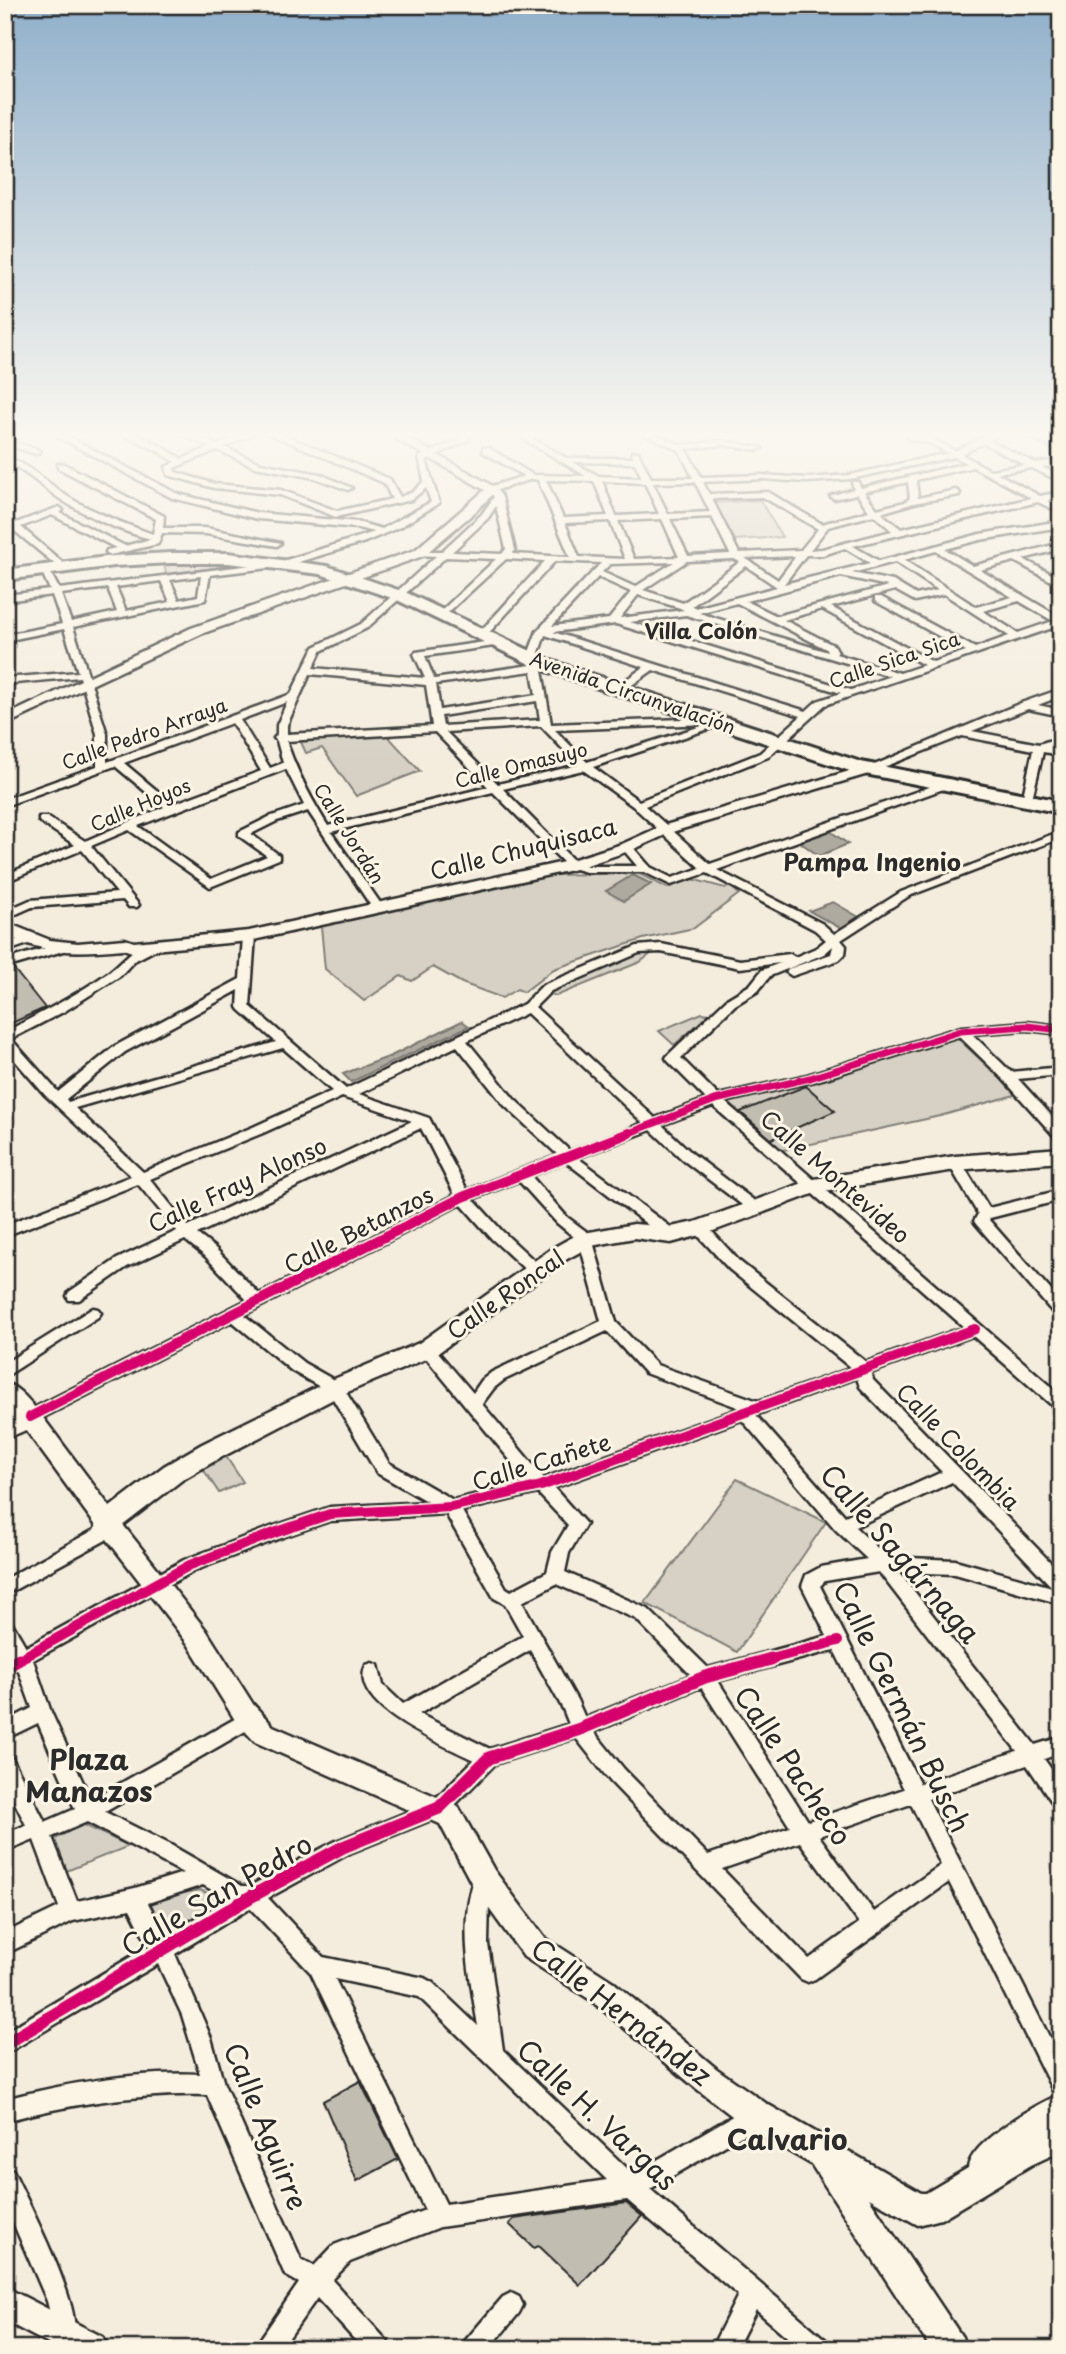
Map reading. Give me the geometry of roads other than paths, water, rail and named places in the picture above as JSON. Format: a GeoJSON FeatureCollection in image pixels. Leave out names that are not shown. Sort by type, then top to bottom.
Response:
{"type":"FeatureCollection","features":[{"type":"Feature","properties":{"kind":"highway","name":"Avenida Circunvalación"},"geometry":{"type":"LineString","coordinates":[[5,575],[171,558],[228,558],[285,564],[353,578],[442,615],[535,663],[618,690],[870,769],[1061,807]]}},
{"type":"Feature","properties":{"kind":"main road"},"geometry":{"type":"LineString","coordinates":[[5,721],[86,678],[196,631],[353,578],[419,553],[431,543]]}},
{"type":"Feature","properties":{"kind":"main road","name":"Calle Chuquisaca"},"geometry":{"type":"LineString","coordinates":[[27,940],[59,948],[155,945],[249,936],[572,865],[627,847],[667,829],[870,769]]}},
{"type":"Feature","properties":{"kind":"main road"},"geometry":{"type":"LineString","coordinates":[[5,927],[27,940]]}},
{"type":"Feature","properties":{"kind":"main road","name":"Calle Roncal"},"geometry":{"type":"LineString","coordinates":[[108,1522],[173,1473],[211,1451],[335,1388],[427,1349],[535,1270],[586,1239],[634,1231],[671,1235],[700,1228],[814,1186],[955,1163],[1061,1155]]}},
{"type":"Feature","properties":{"kind":"main road","name":"Calle Hernández"},"geometry":{"type":"LineString","coordinates":[[5,1391],[30,1418],[154,1587],[198,1639],[247,1720],[264,1734],[439,1808],[449,1815],[484,1879],[534,1947],[602,1991],[707,2079],[756,2115],[820,2151],[950,2349]]}},
{"type":"Feature","properties":{"kind":"main road","name":"Calle Betanzos"},"geometry":{"type":"LineString","coordinates":[[5,1430],[30,1418]]}},
{"type":"Feature","properties":{"kind":"main road"},"geometry":{"type":"LineString","coordinates":[[953,2193],[1016,2136],[1061,2109]]}},
{"type":"Feature","properties":{"kind":"main road"},"geometry":{"type":"LineString","coordinates":[[820,2151],[918,2209],[930,2208],[1020,2154],[1061,2135]]}},
{"type":"Feature","properties":{"kind":"main road"},"geometry":{"type":"LineString","coordinates":[[5,2303],[74,2344]]}},
{"type":"Feature","properties":{"kind":"street"},"geometry":{"type":"LineString","coordinates":[[35,543],[65,568]]}},
{"type":"Feature","properties":{"kind":"street"},"geometry":{"type":"LineString","coordinates":[[110,543],[124,550]]}},
{"type":"Feature","properties":{"kind":"street"},"geometry":{"type":"LineString","coordinates":[[110,552],[152,543]]}},
{"type":"Feature","properties":{"kind":"street"},"geometry":{"type":"LineString","coordinates":[[5,598],[285,564],[310,552],[344,543]]}},
{"type":"Feature","properties":{"kind":"street"},"geometry":{"type":"LineString","coordinates":[[457,543],[401,596],[364,626],[317,649],[279,738],[546,725],[720,722]]}},
{"type":"Feature","properties":{"kind":"street"},"geometry":{"type":"LineString","coordinates":[[442,615],[511,550],[509,543]]}},
{"type":"Feature","properties":{"kind":"street"},"geometry":{"type":"LineString","coordinates":[[569,543],[576,560]]}},
{"type":"Feature","properties":{"kind":"street"},"geometry":{"type":"LineString","coordinates":[[623,543],[631,562]]}},
{"type":"Feature","properties":{"kind":"street"},"geometry":{"type":"LineString","coordinates":[[678,543],[685,559]]}},
{"type":"Feature","properties":{"kind":"street"},"geometry":{"type":"LineString","coordinates":[[729,543],[736,556],[783,587]]}},
{"type":"Feature","properties":{"kind":"street"},"geometry":{"type":"LineString","coordinates":[[783,587],[812,543]]}},
{"type":"Feature","properties":{"kind":"street"},"geometry":{"type":"LineString","coordinates":[[419,553],[631,562],[803,554],[861,543]]}},
{"type":"Feature","properties":{"kind":"street"},"geometry":{"type":"LineString","coordinates":[[543,630],[685,609],[696,611],[957,543]]}},
{"type":"Feature","properties":{"kind":"street"},"geometry":{"type":"LineString","coordinates":[[848,546],[876,563]]}},
{"type":"Feature","properties":{"kind":"street"},"geometry":{"type":"LineString","coordinates":[[972,569],[1061,546]]}},
{"type":"Feature","properties":{"kind":"street"},"geometry":{"type":"LineString","coordinates":[[937,548],[1061,622]]}},
{"type":"Feature","properties":{"kind":"street"},"geometry":{"type":"LineString","coordinates":[[553,558],[490,639],[419,654],[431,682],[438,730],[572,865],[586,869],[646,869]]}},
{"type":"Feature","properties":{"kind":"street"},"geometry":{"type":"LineString","coordinates":[[895,558],[1015,636]]}},
{"type":"Feature","properties":{"kind":"street"},"geometry":{"type":"LineString","coordinates":[[1015,558],[1061,583]]}},
{"type":"Feature","properties":{"kind":"street"},"geometry":{"type":"LineString","coordinates":[[613,620],[636,591],[685,559]]}},
{"type":"Feature","properties":{"kind":"street"},"geometry":{"type":"LineString","coordinates":[[607,562],[543,630],[535,663],[546,725],[585,766],[667,829],[709,870],[819,927],[840,946],[839,954],[835,957],[754,988]]}},
{"type":"Feature","properties":{"kind":"street"},"geometry":{"type":"LineString","coordinates":[[685,609],[746,562]]}},
{"type":"Feature","properties":{"kind":"street"},"geometry":{"type":"LineString","coordinates":[[45,570],[56,592],[86,678],[102,734],[103,767]]}},
{"type":"Feature","properties":{"kind":"street"},"geometry":{"type":"LineString","coordinates":[[5,638],[202,598],[206,572]]}},
{"type":"Feature","properties":{"kind":"street"},"geometry":{"type":"LineString","coordinates":[[597,572],[636,591],[685,609],[899,676]]}},
{"type":"Feature","properties":{"kind":"street"},"geometry":{"type":"LineString","coordinates":[[843,573],[882,580],[915,598],[945,591]]}},
{"type":"Feature","properties":{"kind":"street"},"geometry":{"type":"LineString","coordinates":[[164,578],[176,604]]}},
{"type":"Feature","properties":{"kind":"street"},"geometry":{"type":"LineString","coordinates":[[111,585],[123,615]]}},
{"type":"Feature","properties":{"kind":"street"},"geometry":{"type":"LineString","coordinates":[[776,619],[878,599],[899,589]]}},
{"type":"Feature","properties":{"kind":"street"},"geometry":{"type":"LineString","coordinates":[[789,624],[827,609],[899,589]]}},
{"type":"Feature","properties":{"kind":"street"},"geometry":{"type":"LineString","coordinates":[[975,610],[1018,597]]}},
{"type":"Feature","properties":{"kind":"street"},"geometry":{"type":"LineString","coordinates":[[878,599],[973,650]]}},
{"type":"Feature","properties":{"kind":"street"},"geometry":{"type":"LineString","coordinates":[[740,601],[832,648],[834,656]]}},
{"type":"Feature","properties":{"kind":"street"},"geometry":{"type":"LineString","coordinates":[[827,609],[931,665]]}},
{"type":"Feature","properties":{"kind":"street"},"geometry":{"type":"LineString","coordinates":[[613,620],[848,692]]}},
{"type":"Feature","properties":{"kind":"street","name":"Calle Sica Sica"},"geometry":{"type":"LineString","coordinates":[[638,805],[764,755],[821,703],[1061,622]]}},
{"type":"Feature","properties":{"kind":"street"},"geometry":{"type":"LineString","coordinates":[[543,630],[807,715]]}},
{"type":"Feature","properties":{"kind":"street"},"geometry":{"type":"LineString","coordinates":[[308,671],[431,682],[535,663]]}},
{"type":"Feature","properties":{"kind":"street"},"geometry":{"type":"LineString","coordinates":[[618,690],[653,665]]}},
{"type":"Feature","properties":{"kind":"street"},"geometry":{"type":"LineString","coordinates":[[5,681],[86,678]]}},
{"type":"Feature","properties":{"kind":"street","name":"Calle Chuquisaca"},"geometry":{"type":"LineString","coordinates":[[870,769],[1061,692]]}},
{"type":"Feature","properties":{"kind":"street","name":"Calle Pedro Arraya"},"geometry":{"type":"LineString","coordinates":[[5,803],[295,696]]}},
{"type":"Feature","properties":{"kind":"street"},"geometry":{"type":"LineString","coordinates":[[437,714],[541,697]]}},
{"type":"Feature","properties":{"kind":"street"},"geometry":{"type":"LineString","coordinates":[[1025,705],[1061,713]]}},
{"type":"Feature","properties":{"kind":"street"},"geometry":{"type":"LineString","coordinates":[[234,718],[267,772]]}},
{"type":"Feature","properties":{"kind":"street","name":"Calle Omasuyo"},"geometry":{"type":"LineString","coordinates":[[325,830],[585,766],[720,722]]}},
{"type":"Feature","properties":{"kind":"street"},"geometry":{"type":"LineString","coordinates":[[960,733],[1061,752]]}},
{"type":"Feature","properties":{"kind":"street","name":"Calle Jordán"},"geometry":{"type":"LineString","coordinates":[[279,738],[310,807],[377,907]]}},
{"type":"Feature","properties":{"kind":"street"},"geometry":{"type":"LineString","coordinates":[[1039,748],[1061,740]]}},
{"type":"Feature","properties":{"kind":"street"},"geometry":{"type":"LineString","coordinates":[[1027,801],[1039,748]]}},
{"type":"Feature","properties":{"kind":"street"},"geometry":{"type":"LineString","coordinates":[[117,762],[170,808]]}},
{"type":"Feature","properties":{"kind":"street","name":"Calle Hoyos"},"geometry":{"type":"LineString","coordinates":[[5,878],[170,808],[290,764]]}},
{"type":"Feature","properties":{"kind":"street"},"geometry":{"type":"LineString","coordinates":[[627,847],[646,869],[671,882],[945,785]]}},
{"type":"Feature","properties":{"kind":"street"},"geometry":{"type":"LineString","coordinates":[[130,826],[210,884],[275,857],[243,834],[274,819],[310,807]]}},
{"type":"Feature","properties":{"kind":"street"},"geometry":{"type":"LineString","coordinates":[[5,916],[30,904],[130,900],[85,846],[43,818]]}},
{"type":"Feature","properties":{"kind":"street","name":"Calle Montevideo"},"geometry":{"type":"LineString","coordinates":[[1061,834],[905,894],[820,951],[766,974],[754,988],[731,1002],[673,1058],[716,1101],[1061,1405]]}},
{"type":"Feature","properties":{"kind":"street"},"geometry":{"type":"LineString","coordinates":[[244,1007],[249,936]]}},
{"type":"Feature","properties":{"kind":"street"},"geometry":{"type":"LineString","coordinates":[[5,948],[27,940]]}},
{"type":"Feature","properties":{"kind":"street"},"geometry":{"type":"LineString","coordinates":[[155,945],[130,958],[116,973],[61,1008],[5,1039],[20,1059],[142,1180],[186,1233],[210,1252],[256,1301]]}},
{"type":"Feature","properties":{"kind":"street"},"geometry":{"type":"LineString","coordinates":[[108,946],[130,958]]}},
{"type":"Feature","properties":{"kind":"street","name":"Calle Chuquisaca"},"geometry":{"type":"LineString","coordinates":[[5,964],[59,948]]}},
{"type":"Feature","properties":{"kind":"street"},"geometry":{"type":"LineString","coordinates":[[5,1231],[142,1180],[276,1124],[460,1041],[528,1007],[547,988],[636,950],[661,948],[740,964],[808,956]]}},
{"type":"Feature","properties":{"kind":"street"},"geometry":{"type":"LineString","coordinates":[[63,1102],[120,1049],[246,981]]}},
{"type":"Feature","properties":{"kind":"street"},"geometry":{"type":"LineString","coordinates":[[225,992],[345,1093],[424,1121],[463,1197],[496,1235],[535,1270]]}},
{"type":"Feature","properties":{"kind":"street"},"geometry":{"type":"LineString","coordinates":[[528,1007],[688,1157],[755,1208]]}},
{"type":"Feature","properties":{"kind":"street","name":"Calle Betanzos"},"geometry":{"type":"LineString","coordinates":[[30,1418],[463,1197],[716,1101],[810,1078],[961,1031],[1027,1026],[1061,1030]]}},
{"type":"Feature","properties":{"kind":"street"},"geometry":{"type":"LineString","coordinates":[[961,1031],[1008,1076],[1061,1135]]}},
{"type":"Feature","properties":{"kind":"street"},"geometry":{"type":"LineString","coordinates":[[460,1041],[509,1102],[568,1157],[671,1235]]}},
{"type":"Feature","properties":{"kind":"street"},"geometry":{"type":"LineString","coordinates":[[63,1102],[286,1043]]}},
{"type":"Feature","properties":{"kind":"street"},"geometry":{"type":"LineString","coordinates":[[5,1064],[20,1059]]}},
{"type":"Feature","properties":{"kind":"street"},"geometry":{"type":"LineString","coordinates":[[1008,1076],[1061,1070]]}},
{"type":"Feature","properties":{"kind":"street","name":"Calle Fray Alonso"},"geometry":{"type":"LineString","coordinates":[[74,1296],[122,1263],[424,1121]]}},
{"type":"Feature","properties":{"kind":"street"},"geometry":{"type":"LineString","coordinates":[[955,1163],[985,1214]]}},
{"type":"Feature","properties":{"kind":"street"},"geometry":{"type":"LineString","coordinates":[[522,1175],[562,1220],[586,1239]]}},
{"type":"Feature","properties":{"kind":"street"},"geometry":{"type":"LineString","coordinates":[[1058,1304],[981,1221],[985,1214],[1061,1195]]}},
{"type":"Feature","properties":{"kind":"street","name":"Calle Colombia"},"geometry":{"type":"LineString","coordinates":[[700,1228],[734,1265],[862,1368],[866,1383],[1061,1585]]}},
{"type":"Feature","properties":{"kind":"street","name":"Calle Sagárnaga"},"geometry":{"type":"LineString","coordinates":[[586,1239],[609,1324],[651,1369],[752,1410],[842,1525],[883,1564],[1031,1755],[1061,1799]]}},
{"type":"Feature","properties":{"kind":"street"},"geometry":{"type":"LineString","coordinates":[[5,1371],[93,1313]]}},
{"type":"Feature","properties":{"kind":"street"},"geometry":{"type":"LineString","coordinates":[[234,1315],[298,1367],[335,1388],[383,1468],[451,1507],[500,1593],[511,1600],[534,1639],[572,1706],[580,1729],[617,1775],[808,1972],[871,1924],[951,1869]]}},
{"type":"Feature","properties":{"kind":"street"},"geometry":{"type":"LineString","coordinates":[[474,1404],[488,1384],[498,1376],[609,1324]]}},
{"type":"Feature","properties":{"kind":"street","name":"Calle Cañete"},"geometry":{"type":"LineString","coordinates":[[14,1662],[190,1565],[330,1514],[451,1507],[541,1486],[975,1329]]}},
{"type":"Feature","properties":{"kind":"street"},"geometry":{"type":"LineString","coordinates":[[427,1349],[541,1486],[578,1524],[561,1552],[555,1576],[511,1600]]}},
{"type":"Feature","properties":{"kind":"street"},"geometry":{"type":"LineString","coordinates":[[842,1525],[954,1474]]}},
{"type":"Feature","properties":{"kind":"street","name":"Calle Roncal"},"geometry":{"type":"LineString","coordinates":[[5,1588],[100,1535],[108,1522]]}},
{"type":"Feature","properties":{"kind":"street","name":"Calle Germán Busch"},"geometry":{"type":"LineString","coordinates":[[1061,1597],[955,1567],[883,1564],[821,1574],[812,1580],[811,1587],[1061,2083]]}},
{"type":"Feature","properties":{"kind":"street","name":"Calle Pacheco"},"geometry":{"type":"LineString","coordinates":[[555,1576],[642,1614],[705,1677],[803,1830],[871,1924]]}},
{"type":"Feature","properties":{"kind":"street"},"geometry":{"type":"LineString","coordinates":[[5,1626],[14,1662],[42,1712],[87,1813],[239,1895],[252,1896],[318,1966],[440,2216]]}},
{"type":"Feature","properties":{"kind":"street"},"geometry":{"type":"LineString","coordinates":[[402,1713],[534,1639]]}},
{"type":"Feature","properties":{"kind":"street","name":"Calle San Pedro"},"geometry":{"type":"LineString","coordinates":[[5,2044],[252,1896],[343,1847],[439,1808],[489,1758],[580,1729],[705,1677],[838,1641]]}},
{"type":"Feature","properties":{"kind":"street"},"geometry":{"type":"LineString","coordinates":[[372,1671],[374,1689],[402,1713],[489,1758]]}},
{"type":"Feature","properties":{"kind":"street"},"geometry":{"type":"LineString","coordinates":[[5,1731],[42,1712]]}},
{"type":"Feature","properties":{"kind":"street"},"geometry":{"type":"LineString","coordinates":[[5,1843],[87,1813],[247,1720]]}},
{"type":"Feature","properties":{"kind":"street"},"geometry":{"type":"LineString","coordinates":[[706,1865],[1061,1745]]}},
{"type":"Feature","properties":{"kind":"street"},"geometry":{"type":"LineString","coordinates":[[5,1764],[39,1831],[71,1912]]}},
{"type":"Feature","properties":{"kind":"street"},"geometry":{"type":"LineString","coordinates":[[5,1944],[71,1912],[135,1898],[204,1875]]}},
{"type":"Feature","properties":{"kind":"street"},"geometry":{"type":"LineString","coordinates":[[484,1879],[479,1895],[478,1945],[494,2058]]}},
{"type":"Feature","properties":{"kind":"street","name":"Calle Aguirre"},"geometry":{"type":"LineString","coordinates":[[135,1898],[163,1951],[209,2059],[213,2085],[293,2267],[316,2280],[379,2349]]}},
{"type":"Feature","properties":{"kind":"street","name":"Calle H. Vargas"},"geometry":{"type":"LineString","coordinates":[[318,1966],[417,1985],[426,1990],[631,2189],[819,2349]]}},
{"type":"Feature","properties":{"kind":"street"},"geometry":{"type":"LineString","coordinates":[[5,2109],[50,2098],[187,2082],[213,2085]]}},
{"type":"Feature","properties":{"kind":"street"},"geometry":{"type":"LineString","coordinates":[[267,2349],[316,2280],[342,2253],[440,2216],[631,2189],[756,2115]]}},
{"type":"Feature","properties":{"kind":"street"},"geometry":{"type":"LineString","coordinates":[[5,2178],[59,2300],[74,2344]]}},
{"type":"Feature","properties":{"kind":"street"},"geometry":{"type":"LineString","coordinates":[[723,2349],[753,2291]]}},
{"type":"Feature","properties":{"kind":"street"},"geometry":{"type":"LineString","coordinates":[[473,2349],[511,2305]]}},
{"type":"Feature","properties":{"kind":"district","name":"Villa Colón"},"geometry":{"type":"Point","coordinates":[701,630]}},
{"type":"Feature","properties":{"kind":"district","name":"Pampa Ingenio"},"geometry":{"type":"Point","coordinates":[872,861]}},
{"type":"Feature","properties":{"kind":"district","name":"Plaza Manazos"},"geometry":{"type":"Point","coordinates":[89,1774]}},
{"type":"Feature","properties":{"kind":"district","name":"Calvario"},"geometry":{"type":"Point","coordinates":[787,2138]}}]}
